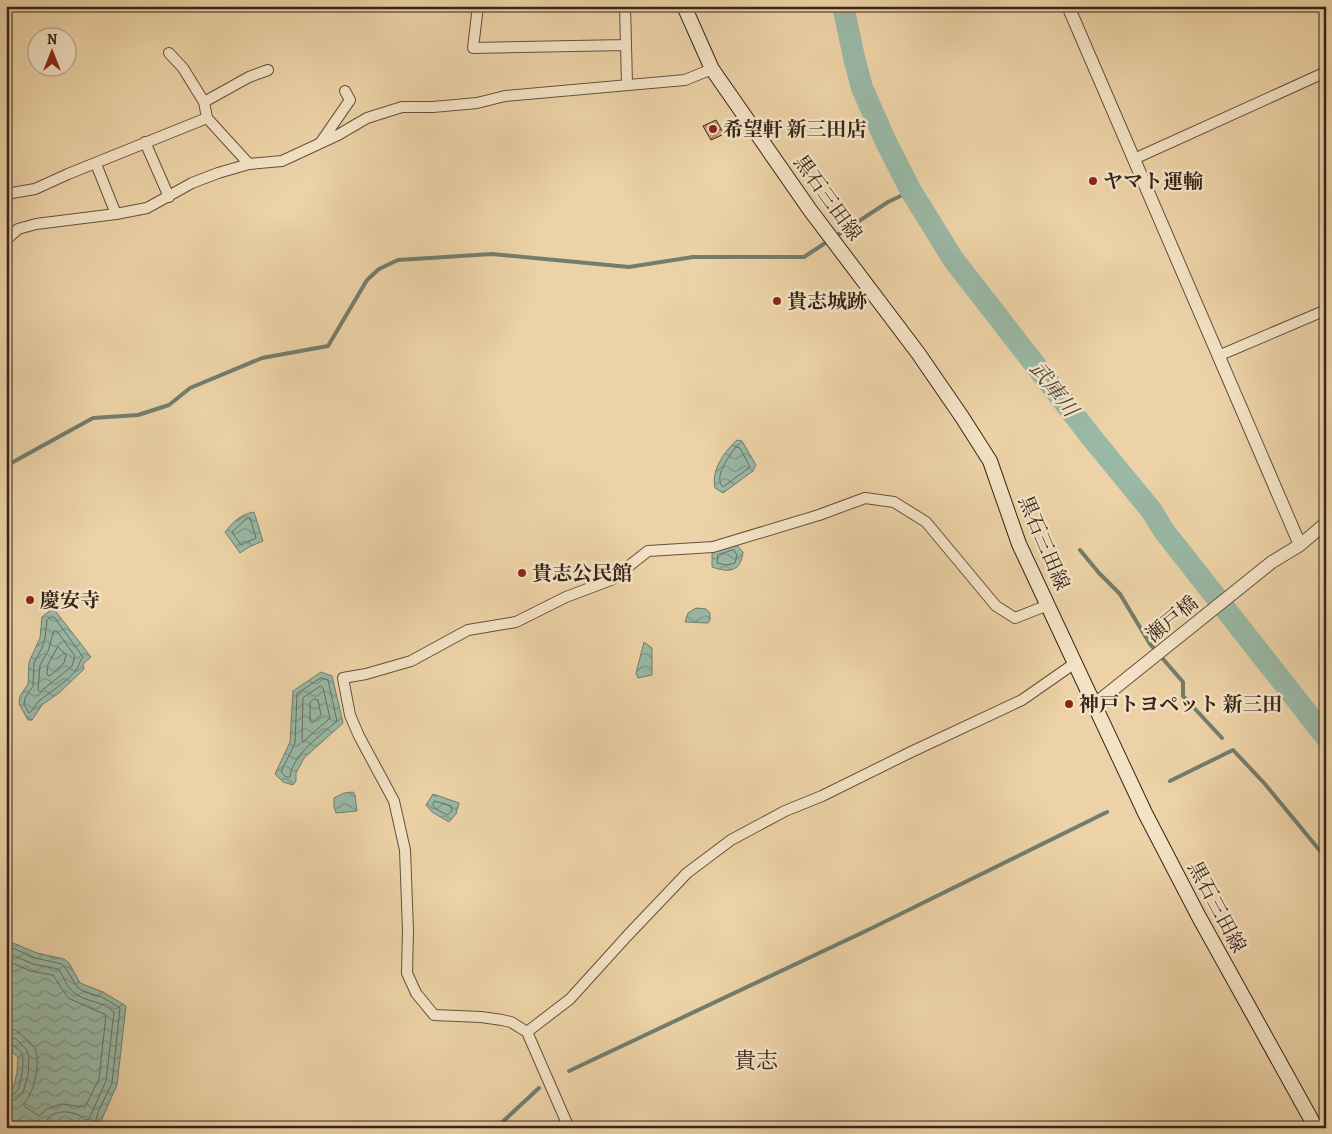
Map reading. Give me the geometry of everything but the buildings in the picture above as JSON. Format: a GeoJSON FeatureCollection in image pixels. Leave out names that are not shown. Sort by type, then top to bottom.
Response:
{"type":"FeatureCollection","features":[{"type":"Feature","properties":{"kind":"main road","name":"黒石三田線"},"geometry":{"type":"LineString","coordinates":[[684,6],[712,69],[826,231],[918,353],[990,462],[1019,544],[1145,813],[1316,1128]]}},
{"type":"Feature","properties":{"kind":"street"},"geometry":{"type":"LineString","coordinates":[[478,6],[473,48],[626,45]]}},
{"type":"Feature","properties":{"kind":"street"},"geometry":{"type":"LineString","coordinates":[[625,6],[627,84]]}},
{"type":"Feature","properties":{"kind":"street"},"geometry":{"type":"LineString","coordinates":[[1068,6],[1300,545]]}},
{"type":"Feature","properties":{"kind":"street"},"geometry":{"type":"LineString","coordinates":[[169,53],[183,68],[204,102],[207,118],[249,164]]}},
{"type":"Feature","properties":{"kind":"street"},"geometry":{"type":"LineString","coordinates":[[6,240],[18,229],[36,224],[116,214],[147,208],[192,183],[249,164],[282,161],[367,118],[402,107],[433,107],[477,103],[504,96],[685,80],[712,69]]}},
{"type":"Feature","properties":{"kind":"street"},"geometry":{"type":"LineString","coordinates":[[204,102],[249,77],[268,70]]}},
{"type":"Feature","properties":{"kind":"street"},"geometry":{"type":"LineString","coordinates":[[1134,159],[1326,72]]}},
{"type":"Feature","properties":{"kind":"street"},"geometry":{"type":"LineString","coordinates":[[321,142],[350,100],[345,91]]}},
{"type":"Feature","properties":{"kind":"street"},"geometry":{"type":"LineString","coordinates":[[6,194],[35,189],[207,118]]}},
{"type":"Feature","properties":{"kind":"street"},"geometry":{"type":"LineString","coordinates":[[145,142],[169,197]]}},
{"type":"Feature","properties":{"kind":"street"},"geometry":{"type":"LineString","coordinates":[[96,164],[116,214]]}},
{"type":"Feature","properties":{"kind":"street"},"geometry":{"type":"LineString","coordinates":[[1218,356],[1326,310]]}},
{"type":"Feature","properties":{"kind":"street"},"geometry":{"type":"LineString","coordinates":[[569,1128],[527,1032],[511,1022],[481,1016],[434,1016],[416,993],[407,973],[408,931],[405,850],[394,801],[359,736],[350,715],[343,678],[366,674],[411,661],[468,630],[516,622],[566,597],[610,580],[648,551],[713,547],[819,515],[865,498],[894,502],[926,522],[996,606],[1015,618],[1048,605]]}},
{"type":"Feature","properties":{"kind":"street","name":"瀬戸橋"},"geometry":{"type":"LineString","coordinates":[[1095,704],[1272,562],[1300,545],[1326,523]]}},
{"type":"Feature","properties":{"kind":"street"},"geometry":{"type":"LineString","coordinates":[[527,1032],[570,999],[687,873],[731,840],[785,811],[822,796],[1022,700],[1075,663]]}},
{"type":"Feature","properties":{"kind":"water"},"geometry":{"type":"Polygon","coordinates":[[[737,440],[742,441],[756,465],[753,471],[723,493],[715,488],[715,475],[723,456],[737,440]]]}},
{"type":"Feature","properties":{"kind":"water"},"geometry":{"type":"Polygon","coordinates":[[[254,512],[263,541],[240,553],[225,532],[238,519],[254,512]]]}},
{"type":"Feature","properties":{"kind":"water"},"geometry":{"type":"Polygon","coordinates":[[[736,544],[743,552],[740,564],[737,567],[724,570],[712,567],[712,551],[736,544]]]}},
{"type":"Feature","properties":{"kind":"water"},"geometry":{"type":"Polygon","coordinates":[[[53,608],[91,657],[83,664],[84,669],[59,693],[42,705],[32,720],[28,720],[19,704],[20,696],[28,684],[29,662],[40,638],[42,617],[53,608]]]}},
{"type":"Feature","properties":{"kind":"water"},"geometry":{"type":"Polygon","coordinates":[[[696,608],[706,609],[710,613],[708,623],[685,622],[688,613],[696,608]]]}},
{"type":"Feature","properties":{"kind":"water"},"geometry":{"type":"Polygon","coordinates":[[[644,642],[652,648],[652,675],[638,678],[636,673],[644,642]]]}},
{"type":"Feature","properties":{"kind":"water"},"geometry":{"type":"Polygon","coordinates":[[[321,672],[332,676],[343,723],[304,758],[296,773],[296,781],[293,785],[283,782],[275,774],[290,742],[293,691],[321,672]]]}},
{"type":"Feature","properties":{"kind":"water"},"geometry":{"type":"Polygon","coordinates":[[[353,792],[357,811],[336,813],[334,798],[344,793],[353,792]]]}},
{"type":"Feature","properties":{"kind":"water"},"geometry":{"type":"Polygon","coordinates":[[[433,794],[459,803],[456,814],[449,822],[432,812],[426,805],[433,794]]]}},
{"type":"Feature","properties":{"kind":"water"},"geometry":{"type":"Polygon","coordinates":[[[6,940],[37,953],[64,959],[69,963],[80,983],[103,992],[126,1006],[117,1085],[98,1128],[80,1128],[65,1122],[55,1126],[28,1128],[6,1120],[6,1092],[13,1088],[17,1073],[18,1057],[10,1051],[6,1043],[6,940]]]}},
{"type":"Feature","properties":{"kind":"waterway"},"geometry":{"type":"LineString","coordinates":[[834,6],[844,12]]}},
{"type":"Feature","properties":{"kind":"waterway","name":"武庫川"},"geometry":{"type":"LineString","coordinates":[[843,6],[862,88],[886,142],[911,191],[953,259],[1092,438],[1151,510],[1164,531],[1326,737]]}},
{"type":"Feature","properties":{"kind":"waterway"},"geometry":{"type":"LineString","coordinates":[[6,468],[13,462],[93,418],[138,415],[169,405],[190,388],[262,358],[328,346],[367,280],[379,269],[398,260],[492,254],[629,267],[693,257],[804,257],[888,202],[911,191]]}},
{"type":"Feature","properties":{"kind":"waterway"},"geometry":{"type":"LineString","coordinates":[[1080,550],[1120,594],[1150,644],[1183,682],[1183,696],[1222,738]]}},
{"type":"Feature","properties":{"kind":"waterway"},"geometry":{"type":"LineString","coordinates":[[1170,781],[1233,750],[1265,784],[1326,858]]}},
{"type":"Feature","properties":{"kind":"waterway"},"geometry":{"type":"LineString","coordinates":[[569,1071],[870,929],[1107,812]]}},
{"type":"Feature","properties":{"kind":"waterway"},"geometry":{"type":"LineString","coordinates":[[496,1128],[539,1088]]}},
{"type":"Feature","properties":{"kind":"place","name":"希望軒 新三田店"},"geometry":{"type":"Point","coordinates":[713,129]}},
{"type":"Feature","properties":{"kind":"place","name":"ヤマト運輸"},"geometry":{"type":"Point","coordinates":[1093,181]}},
{"type":"Feature","properties":{"kind":"place","name":"貴志城跡"},"geometry":{"type":"Point","coordinates":[777,301]}},
{"type":"Feature","properties":{"kind":"place","name":"貴志公民館"},"geometry":{"type":"Point","coordinates":[522,573]}},
{"type":"Feature","properties":{"kind":"place","name":"慶安寺"},"geometry":{"type":"Point","coordinates":[30,600]}},
{"type":"Feature","properties":{"kind":"place","name":"神戸トヨペット 新三田"},"geometry":{"type":"Point","coordinates":[1069,704]}},
{"type":"Feature","properties":{"kind":"district","name":"貴志"},"geometry":{"type":"Point","coordinates":[756,1061]}}]}
